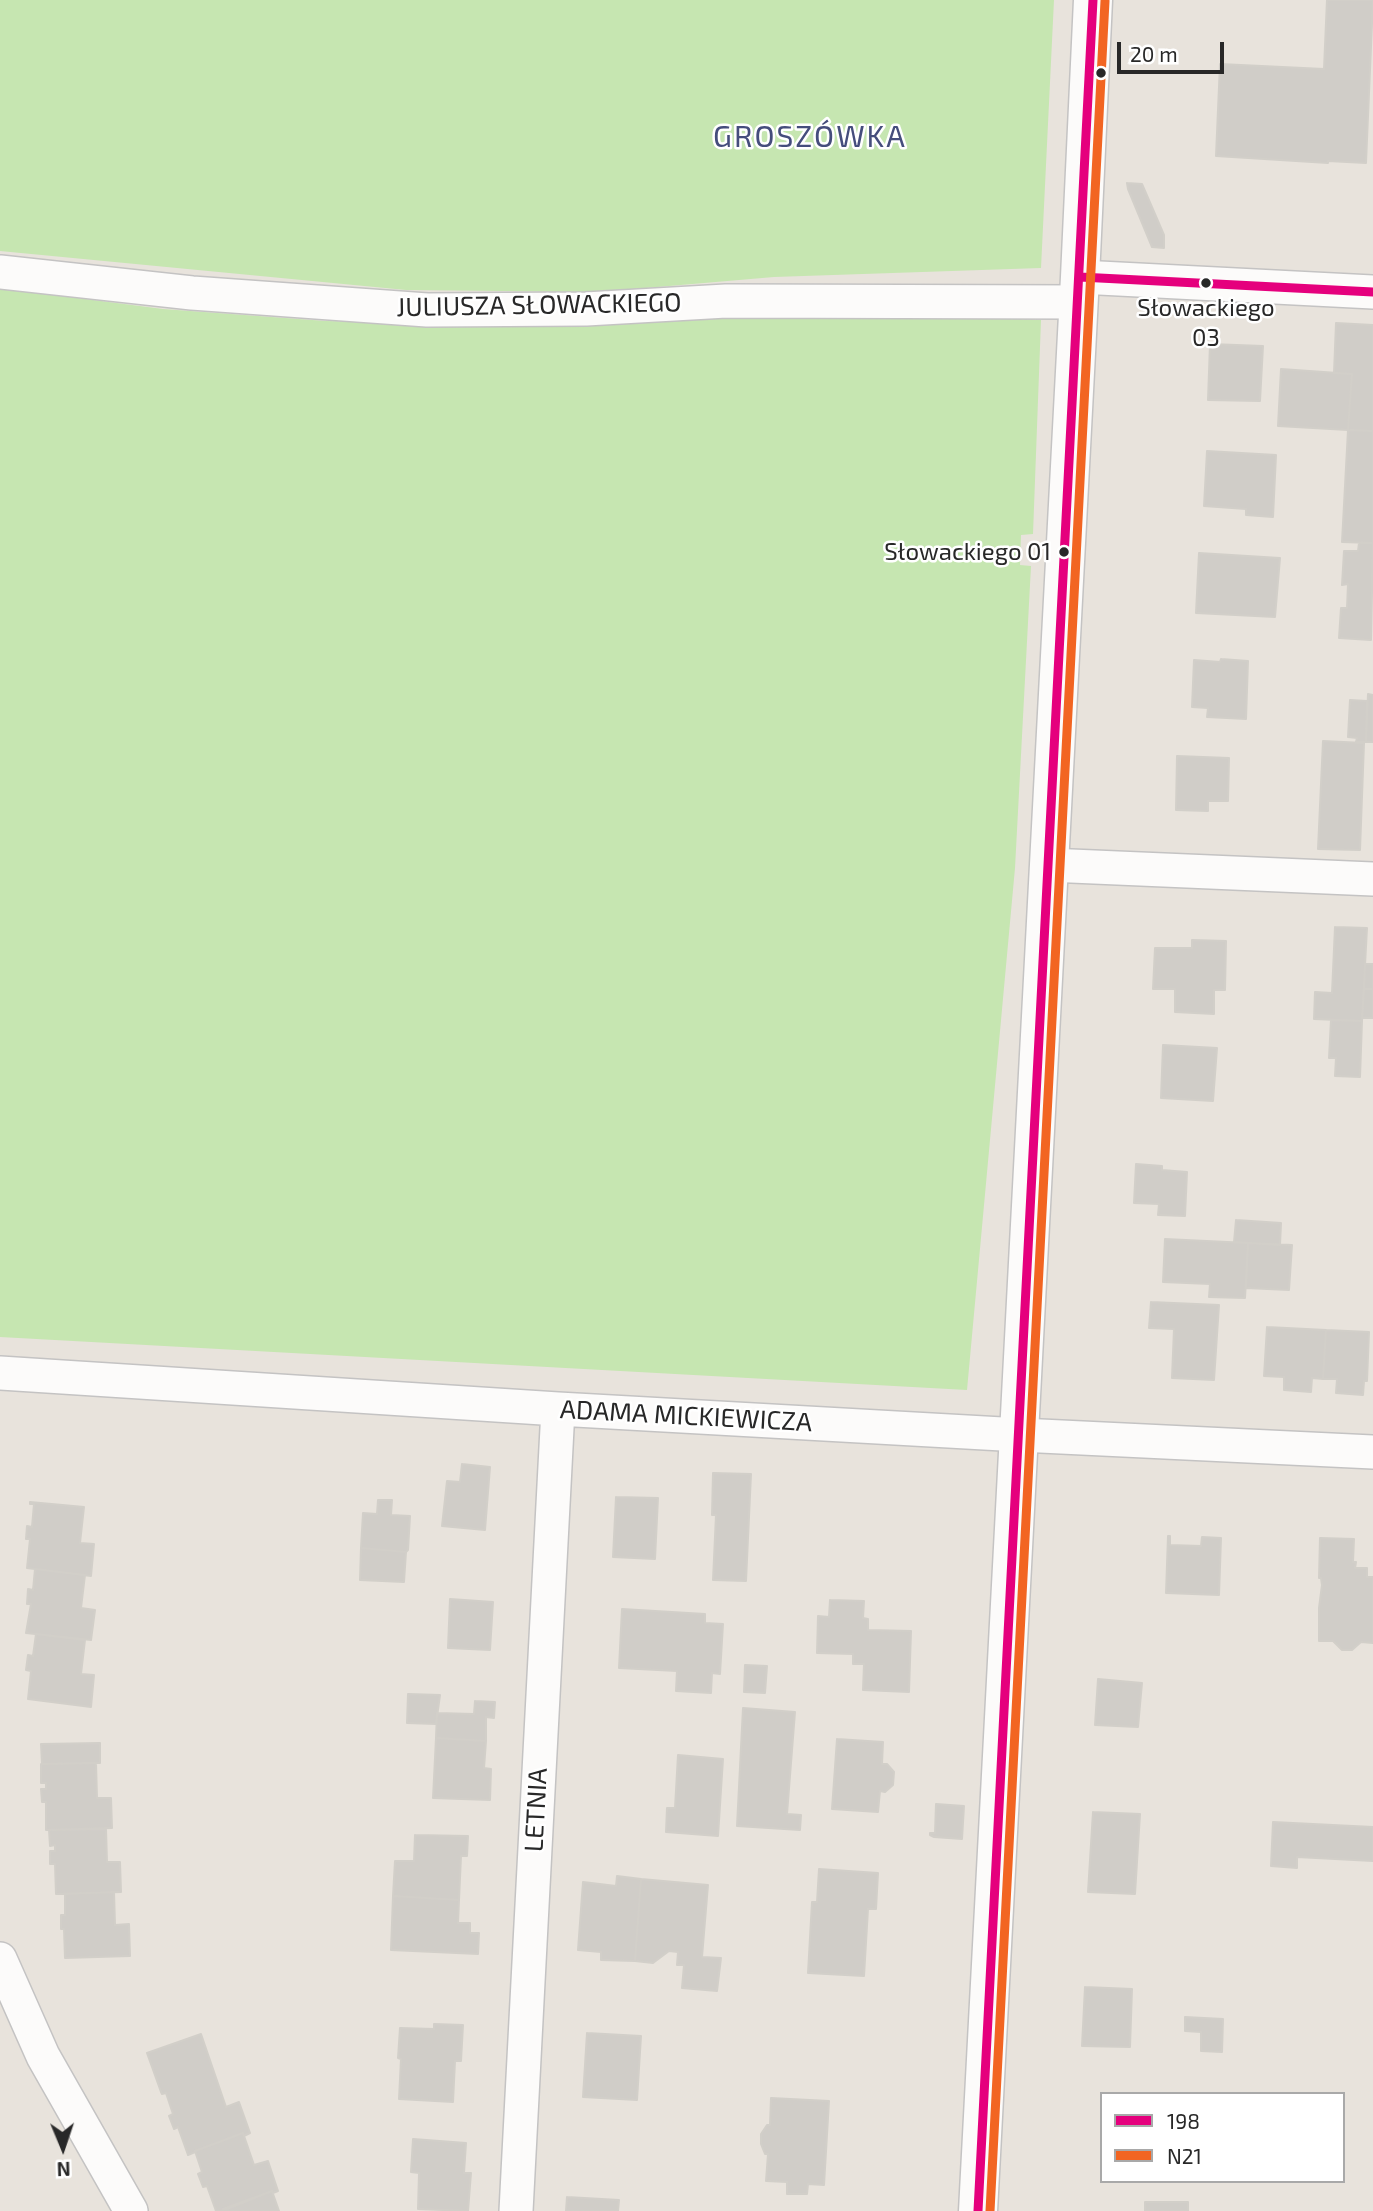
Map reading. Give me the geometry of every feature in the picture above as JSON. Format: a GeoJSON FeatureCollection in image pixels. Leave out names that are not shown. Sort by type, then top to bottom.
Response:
{"type":"FeatureCollection","features":[{"type":"Feature","properties":{"kind":"street"},"geometry":{"type":"LineString","coordinates":[[978,2211],[1093,0]]}},
{"type":"Feature","properties":{"kind":"street","name":"JULIUSZA SŁOWACKIEGO"},"geometry":{"type":"LineString","coordinates":[[0,272],[192,293],[427,310],[586,309],[726,301],[1080,290],[1373,292]]}},
{"type":"Feature","properties":{"kind":"street"},"geometry":{"type":"LineString","coordinates":[[1048,865],[1373,879]]}},
{"type":"Feature","properties":{"kind":"street","name":"ADAMA MICKIEWICZA"},"geometry":{"type":"LineString","coordinates":[[0,1373],[558,1409],[1373,1452]]}},
{"type":"Feature","properties":{"kind":"street","name":"LETNIA"},"geometry":{"type":"LineString","coordinates":[[516,2211],[558,1409]]}},
{"type":"Feature","properties":{"kind":"street"},"geometry":{"type":"LineString","coordinates":[[0,1959],[43,2056],[131,2211]]}},
{"type":"Feature","properties":{"kind":"green space"},"geometry":{"type":"Polygon","coordinates":[[[0,0],[1054,0],[1041,268],[774,277],[599,292],[406,290],[0,251],[0,0]]]}},
{"type":"Feature","properties":{"kind":"green space"},"geometry":{"type":"Polygon","coordinates":[[[0,288],[163,309],[326,321],[525,325],[808,309],[1041,320],[1033,534],[1021,535],[1020,565],[1031,566],[1015,868],[967,1390],[0,1337],[0,288]]]}},
{"type":"Feature","properties":{"kind":"building"},"geometry":{"type":"Polygon","coordinates":[[[1327,0],[1373,0],[1366,163],[1216,156],[1220,64],[1324,69],[1327,0]]]}},
{"type":"Feature","properties":{"kind":"building"},"geometry":{"type":"Polygon","coordinates":[[[1127,183],[1142,184],[1164,235],[1164,248],[1152,247],[1127,183]]]}},
{"type":"Feature","properties":{"kind":"building"},"geometry":{"type":"Polygon","coordinates":[[[1336,323],[1373,325],[1373,431],[1348,430],[1352,374],[1334,373],[1336,323]]]}},
{"type":"Feature","properties":{"kind":"building"},"geometry":{"type":"Polygon","coordinates":[[[1210,344],[1263,346],[1260,401],[1208,400],[1210,344]]]}},
{"type":"Feature","properties":{"kind":"building"},"geometry":{"type":"Polygon","coordinates":[[[1281,369],[1352,374],[1348,430],[1278,426],[1281,369]]]}},
{"type":"Feature","properties":{"kind":"building"},"geometry":{"type":"Polygon","coordinates":[[[1348,430],[1373,431],[1373,543],[1342,542],[1348,430]]]}},
{"type":"Feature","properties":{"kind":"building"},"geometry":{"type":"Polygon","coordinates":[[[1207,451],[1276,455],[1273,517],[1246,515],[1246,509],[1204,506],[1207,451]]]}},
{"type":"Feature","properties":{"kind":"building"},"geometry":{"type":"Polygon","coordinates":[[[1359,543],[1373,543],[1371,640],[1339,638],[1341,608],[1347,608],[1348,584],[1342,585],[1344,551],[1358,551],[1359,543]]]}},
{"type":"Feature","properties":{"kind":"building"},"geometry":{"type":"Polygon","coordinates":[[[1199,553],[1280,558],[1275,617],[1196,613],[1199,553]]]}},
{"type":"Feature","properties":{"kind":"building"},"geometry":{"type":"Polygon","coordinates":[[[1221,659],[1248,661],[1246,719],[1207,717],[1208,708],[1192,707],[1194,660],[1220,662],[1221,659]]]}},
{"type":"Feature","properties":{"kind":"building"},"geometry":{"type":"Polygon","coordinates":[[[1368,694],[1373,695],[1373,742],[1366,742],[1368,694]]]}},
{"type":"Feature","properties":{"kind":"building"},"geometry":{"type":"Polygon","coordinates":[[[1350,700],[1367,701],[1366,742],[1356,742],[1357,738],[1348,737],[1350,700]]]}},
{"type":"Feature","properties":{"kind":"building"},"geometry":{"type":"Polygon","coordinates":[[[1323,741],[1364,743],[1360,850],[1318,849],[1323,741]]]}},
{"type":"Feature","properties":{"kind":"building"},"geometry":{"type":"Polygon","coordinates":[[[1177,756],[1229,758],[1228,801],[1208,801],[1208,811],[1176,810],[1177,756]]]}},
{"type":"Feature","properties":{"kind":"building"},"geometry":{"type":"Polygon","coordinates":[[[1335,927],[1367,928],[1362,1021],[1314,1019],[1315,992],[1332,993],[1335,927]]]}},
{"type":"Feature","properties":{"kind":"building"},"geometry":{"type":"Polygon","coordinates":[[[1192,940],[1226,941],[1225,990],[1214,990],[1214,1014],[1175,1012],[1175,989],[1153,989],[1155,948],[1192,948],[1192,940]]]}},
{"type":"Feature","properties":{"kind":"building"},"geometry":{"type":"Polygon","coordinates":[[[1365,964],[1373,964],[1373,989],[1364,989],[1365,964]]]}},
{"type":"Feature","properties":{"kind":"building"},"geometry":{"type":"Polygon","coordinates":[[[1364,989],[1373,989],[1373,1018],[1362,1018],[1364,989]]]}},
{"type":"Feature","properties":{"kind":"building"},"geometry":{"type":"Polygon","coordinates":[[[1331,1020],[1362,1021],[1360,1077],[1335,1076],[1336,1058],[1329,1058],[1331,1020]]]}},
{"type":"Feature","properties":{"kind":"building"},"geometry":{"type":"Polygon","coordinates":[[[1163,1045],[1217,1048],[1213,1101],[1161,1098],[1163,1045]]]}},
{"type":"Feature","properties":{"kind":"building"},"geometry":{"type":"Polygon","coordinates":[[[1136,1164],[1187,1172],[1185,1216],[1158,1215],[1159,1204],[1134,1203],[1136,1164]]]}},
{"type":"Feature","properties":{"kind":"building"},"geometry":{"type":"Polygon","coordinates":[[[1236,1220],[1281,1223],[1280,1245],[1234,1242],[1236,1220]]]}},
{"type":"Feature","properties":{"kind":"building"},"geometry":{"type":"Polygon","coordinates":[[[1165,1239],[1248,1243],[1245,1298],[1209,1297],[1210,1284],[1163,1282],[1165,1239]]]}},
{"type":"Feature","properties":{"kind":"building"},"geometry":{"type":"Polygon","coordinates":[[[1248,1243],[1292,1245],[1289,1290],[1246,1288],[1248,1243]]]}},
{"type":"Feature","properties":{"kind":"building"},"geometry":{"type":"Polygon","coordinates":[[[1151,1302],[1219,1305],[1214,1380],[1172,1378],[1174,1329],[1149,1328],[1151,1302]]]}},
{"type":"Feature","properties":{"kind":"building"},"geometry":{"type":"Polygon","coordinates":[[[1267,1327],[1326,1330],[1323,1379],[1312,1378],[1311,1392],[1284,1390],[1284,1377],[1264,1376],[1267,1327]]]}},
{"type":"Feature","properties":{"kind":"building"},"geometry":{"type":"Polygon","coordinates":[[[1326,1330],[1369,1332],[1367,1381],[1364,1381],[1363,1395],[1336,1393],[1337,1379],[1323,1379],[1326,1330]]]}},
{"type":"Feature","properties":{"kind":"building"},"geometry":{"type":"Polygon","coordinates":[[[462,1464],[490,1467],[485,1530],[442,1526],[447,1481],[460,1482],[462,1464]]]}},
{"type":"Feature","properties":{"kind":"building"},"geometry":{"type":"Polygon","coordinates":[[[713,1473],[751,1474],[746,1581],[713,1580],[716,1515],[712,1515],[713,1473]]]}},
{"type":"Feature","properties":{"kind":"building"},"geometry":{"type":"Polygon","coordinates":[[[616,1497],[658,1498],[655,1559],[613,1557],[616,1497]]]}},
{"type":"Feature","properties":{"kind":"building"},"geometry":{"type":"Polygon","coordinates":[[[378,1500],[392,1500],[391,1515],[410,1516],[406,1552],[361,1548],[363,1513],[377,1514],[378,1500]]]}},
{"type":"Feature","properties":{"kind":"building"},"geometry":{"type":"Polygon","coordinates":[[[30,1502],[84,1507],[80,1543],[94,1544],[91,1576],[27,1568],[30,1539],[26,1539],[27,1526],[32,1527],[34,1504],[30,1502]]]}},
{"type":"Feature","properties":{"kind":"building"},"geometry":{"type":"Polygon","coordinates":[[[1168,1536],[1170,1545],[1201,1546],[1202,1537],[1221,1538],[1219,1595],[1166,1593],[1168,1536]]]}},
{"type":"Feature","properties":{"kind":"building"},"geometry":{"type":"Polygon","coordinates":[[[1320,1538],[1354,1539],[1355,1568],[1367,1568],[1367,1577],[1373,1577],[1373,1643],[1361,1642],[1352,1650],[1342,1650],[1333,1641],[1319,1641],[1322,1585],[1319,1578],[1320,1538]]]}},
{"type":"Feature","properties":{"kind":"building"},"geometry":{"type":"Polygon","coordinates":[[[361,1548],[406,1552],[404,1582],[360,1580],[361,1548]]]}},
{"type":"Feature","properties":{"kind":"building"},"geometry":{"type":"Polygon","coordinates":[[[35,1569],[85,1575],[81,1608],[95,1610],[91,1640],[26,1633],[31,1604],[27,1604],[28,1589],[33,1590],[35,1569]]]}},
{"type":"Feature","properties":{"kind":"building"},"geometry":{"type":"Polygon","coordinates":[[[450,1599],[493,1602],[490,1650],[448,1648],[450,1599]]]}},
{"type":"Feature","properties":{"kind":"building"},"geometry":{"type":"Polygon","coordinates":[[[830,1600],[864,1601],[863,1618],[868,1619],[868,1630],[911,1631],[909,1692],[863,1690],[864,1664],[853,1664],[853,1654],[817,1653],[818,1616],[829,1617],[830,1600]]]}},
{"type":"Feature","properties":{"kind":"building"},"geometry":{"type":"Polygon","coordinates":[[[622,1609],[705,1614],[705,1623],[723,1624],[720,1674],[712,1673],[711,1693],[676,1691],[677,1671],[619,1668],[622,1609]]]}},
{"type":"Feature","properties":{"kind":"building"},"geometry":{"type":"Polygon","coordinates":[[[36,1634],[85,1640],[81,1674],[94,1675],[91,1707],[28,1699],[31,1671],[26,1670],[28,1655],[33,1656],[36,1634]]]}},
{"type":"Feature","properties":{"kind":"building"},"geometry":{"type":"Polygon","coordinates":[[[745,1665],[767,1666],[765,1693],[744,1692],[745,1665]]]}},
{"type":"Feature","properties":{"kind":"building"},"geometry":{"type":"Polygon","coordinates":[[[1098,1679],[1142,1683],[1138,1727],[1095,1725],[1098,1679]]]}},
{"type":"Feature","properties":{"kind":"building"},"geometry":{"type":"Polygon","coordinates":[[[408,1694],[440,1695],[436,1724],[407,1723],[408,1694]]]}},
{"type":"Feature","properties":{"kind":"building"},"geometry":{"type":"Polygon","coordinates":[[[475,1701],[495,1702],[494,1718],[486,1717],[486,1741],[436,1738],[437,1713],[474,1714],[475,1701]]]}},
{"type":"Feature","properties":{"kind":"building"},"geometry":{"type":"Polygon","coordinates":[[[743,1708],[795,1712],[787,1814],[801,1815],[800,1830],[737,1826],[743,1708]]]}},
{"type":"Feature","properties":{"kind":"building"},"geometry":{"type":"Polygon","coordinates":[[[436,1738],[486,1741],[484,1768],[491,1769],[490,1800],[433,1798],[436,1738]]]}},
{"type":"Feature","properties":{"kind":"building"},"geometry":{"type":"Polygon","coordinates":[[[837,1739],[883,1742],[882,1764],[887,1764],[894,1772],[893,1785],[885,1792],[880,1791],[878,1812],[832,1809],[837,1739]]]}},
{"type":"Feature","properties":{"kind":"building"},"geometry":{"type":"Polygon","coordinates":[[[100,1743],[100,1763],[42,1764],[41,1744],[100,1743]]]}},
{"type":"Feature","properties":{"kind":"building"},"geometry":{"type":"Polygon","coordinates":[[[678,1755],[723,1759],[718,1836],[666,1832],[667,1808],[675,1808],[678,1755]]]}},
{"type":"Feature","properties":{"kind":"building"},"geometry":{"type":"Polygon","coordinates":[[[96,1763],[97,1798],[111,1798],[112,1828],[46,1830],[46,1802],[42,1802],[41,1789],[46,1789],[46,1783],[41,1783],[41,1764],[96,1763]]]}},
{"type":"Feature","properties":{"kind":"building"},"geometry":{"type":"Polygon","coordinates":[[[936,1804],[964,1806],[962,1839],[930,1835],[935,1833],[936,1804]]]}},
{"type":"Feature","properties":{"kind":"building"},"geometry":{"type":"Polygon","coordinates":[[[1093,1812],[1140,1814],[1135,1894],[1088,1892],[1093,1812]]]}},
{"type":"Feature","properties":{"kind":"building"},"geometry":{"type":"Polygon","coordinates":[[[1273,1822],[1373,1827],[1373,1861],[1297,1857],[1297,1868],[1271,1866],[1273,1822]]]}},
{"type":"Feature","properties":{"kind":"building"},"geometry":{"type":"Polygon","coordinates":[[[106,1829],[107,1862],[120,1862],[121,1892],[56,1894],[55,1864],[50,1864],[50,1851],[55,1851],[55,1845],[50,1846],[49,1830],[106,1829]]]}},
{"type":"Feature","properties":{"kind":"building"},"geometry":{"type":"Polygon","coordinates":[[[415,1835],[468,1836],[467,1856],[461,1856],[459,1900],[393,1896],[395,1861],[414,1861],[415,1835]]]}},
{"type":"Feature","properties":{"kind":"building"},"geometry":{"type":"Polygon","coordinates":[[[819,1869],[878,1873],[876,1909],[868,1909],[864,1976],[808,1973],[812,1902],[817,1902],[819,1869]]]}},
{"type":"Feature","properties":{"kind":"building"},"geometry":{"type":"Polygon","coordinates":[[[617,1876],[641,1879],[635,1961],[601,1960],[601,1952],[578,1950],[583,1882],[616,1886],[617,1876]]]}},
{"type":"Feature","properties":{"kind":"building"},"geometry":{"type":"Polygon","coordinates":[[[641,1879],[708,1885],[702,1957],[721,1958],[717,1991],[682,1988],[684,1965],[677,1965],[678,1952],[669,1951],[653,1963],[635,1961],[641,1879]]]}},
{"type":"Feature","properties":{"kind":"building"},"geometry":{"type":"Polygon","coordinates":[[[114,1892],[115,1925],[129,1924],[130,1956],[65,1958],[61,1915],[65,1915],[65,1894],[114,1892]]]}},
{"type":"Feature","properties":{"kind":"building"},"geometry":{"type":"Polygon","coordinates":[[[393,1896],[459,1900],[458,1923],[470,1923],[470,1933],[479,1933],[478,1954],[391,1950],[393,1896]]]}},
{"type":"Feature","properties":{"kind":"building"},"geometry":{"type":"Polygon","coordinates":[[[1085,1987],[1132,1989],[1130,2047],[1082,2046],[1085,1987]]]}},
{"type":"Feature","properties":{"kind":"building"},"geometry":{"type":"Polygon","coordinates":[[[1185,2017],[1223,2019],[1222,2052],[1201,2051],[1201,2032],[1185,2031],[1185,2017]]]}},
{"type":"Feature","properties":{"kind":"building"},"geometry":{"type":"Polygon","coordinates":[[[434,2024],[463,2025],[461,2061],[455,2061],[453,2102],[399,2099],[400,2028],[434,2029],[434,2024]]]}},
{"type":"Feature","properties":{"kind":"building"},"geometry":{"type":"Polygon","coordinates":[[[587,2033],[641,2036],[637,2100],[583,2097],[587,2033]]]}},
{"type":"Feature","properties":{"kind":"building"},"geometry":{"type":"Polygon","coordinates":[[[201,2034],[226,2107],[239,2102],[250,2133],[244,2136],[243,2133],[188,2155],[178,2127],[174,2129],[169,2116],[173,2114],[166,2093],[161,2092],[147,2053],[201,2034]]]}},
{"type":"Feature","properties":{"kind":"building"},"geometry":{"type":"Polygon","coordinates":[[[771,2098],[829,2101],[824,2185],[808,2184],[807,2194],[787,2194],[787,2182],[766,2181],[768,2154],[765,2154],[761,2144],[761,2134],[767,2125],[770,2125],[771,2098]]]}},
{"type":"Feature","properties":{"kind":"building"},"geometry":{"type":"Polygon","coordinates":[[[243,2133],[254,2165],[268,2161],[278,2191],[216,2211],[207,2186],[203,2187],[198,2174],[202,2172],[195,2151],[243,2133]]]}},
{"type":"Feature","properties":{"kind":"building"},"geometry":{"type":"Polygon","coordinates":[[[413,2139],[466,2143],[464,2173],[471,2173],[468,2211],[418,2209],[419,2173],[411,2172],[413,2139]]]}},
{"type":"Feature","properties":{"kind":"building"},"geometry":{"type":"Polygon","coordinates":[[[272,2191],[279,2211],[223,2209],[272,2191]]]}},
{"type":"Feature","properties":{"kind":"building"},"geometry":{"type":"Polygon","coordinates":[[[567,2197],[619,2200],[618,2211],[566,2211],[567,2197]]]}},
{"type":"Feature","properties":{"kind":"building"},"geometry":{"type":"Polygon","coordinates":[[[1145,2202],[1188,2202],[1188,2211],[1145,2211],[1145,2202]]]}},
{"type":"Feature","properties":{"kind":"transit line","name":"198"},"geometry":{"type":"LineString","coordinates":[[978,2211],[1093,0]]}},
{"type":"Feature","properties":{"kind":"transit line","name":"N21"},"geometry":{"type":"LineString","coordinates":[[990,2211],[1105,1]]}},
{"type":"Feature","properties":{"kind":"transit line","name":"198"},"geometry":{"type":"LineString","coordinates":[[1080,277],[1373,292]]}},
{"type":"Feature","properties":{"kind":"place","name":"Słowackiego 03"},"geometry":{"type":"Point","coordinates":[1206,283]}},
{"type":"Feature","properties":{"kind":"place","name":"Słowackiego 01"},"geometry":{"type":"Point","coordinates":[1064,552]}},
{"type":"Feature","properties":{"kind":"district","name":"GROSZÓWKA"},"geometry":{"type":"Point","coordinates":[810,137]}}]}
